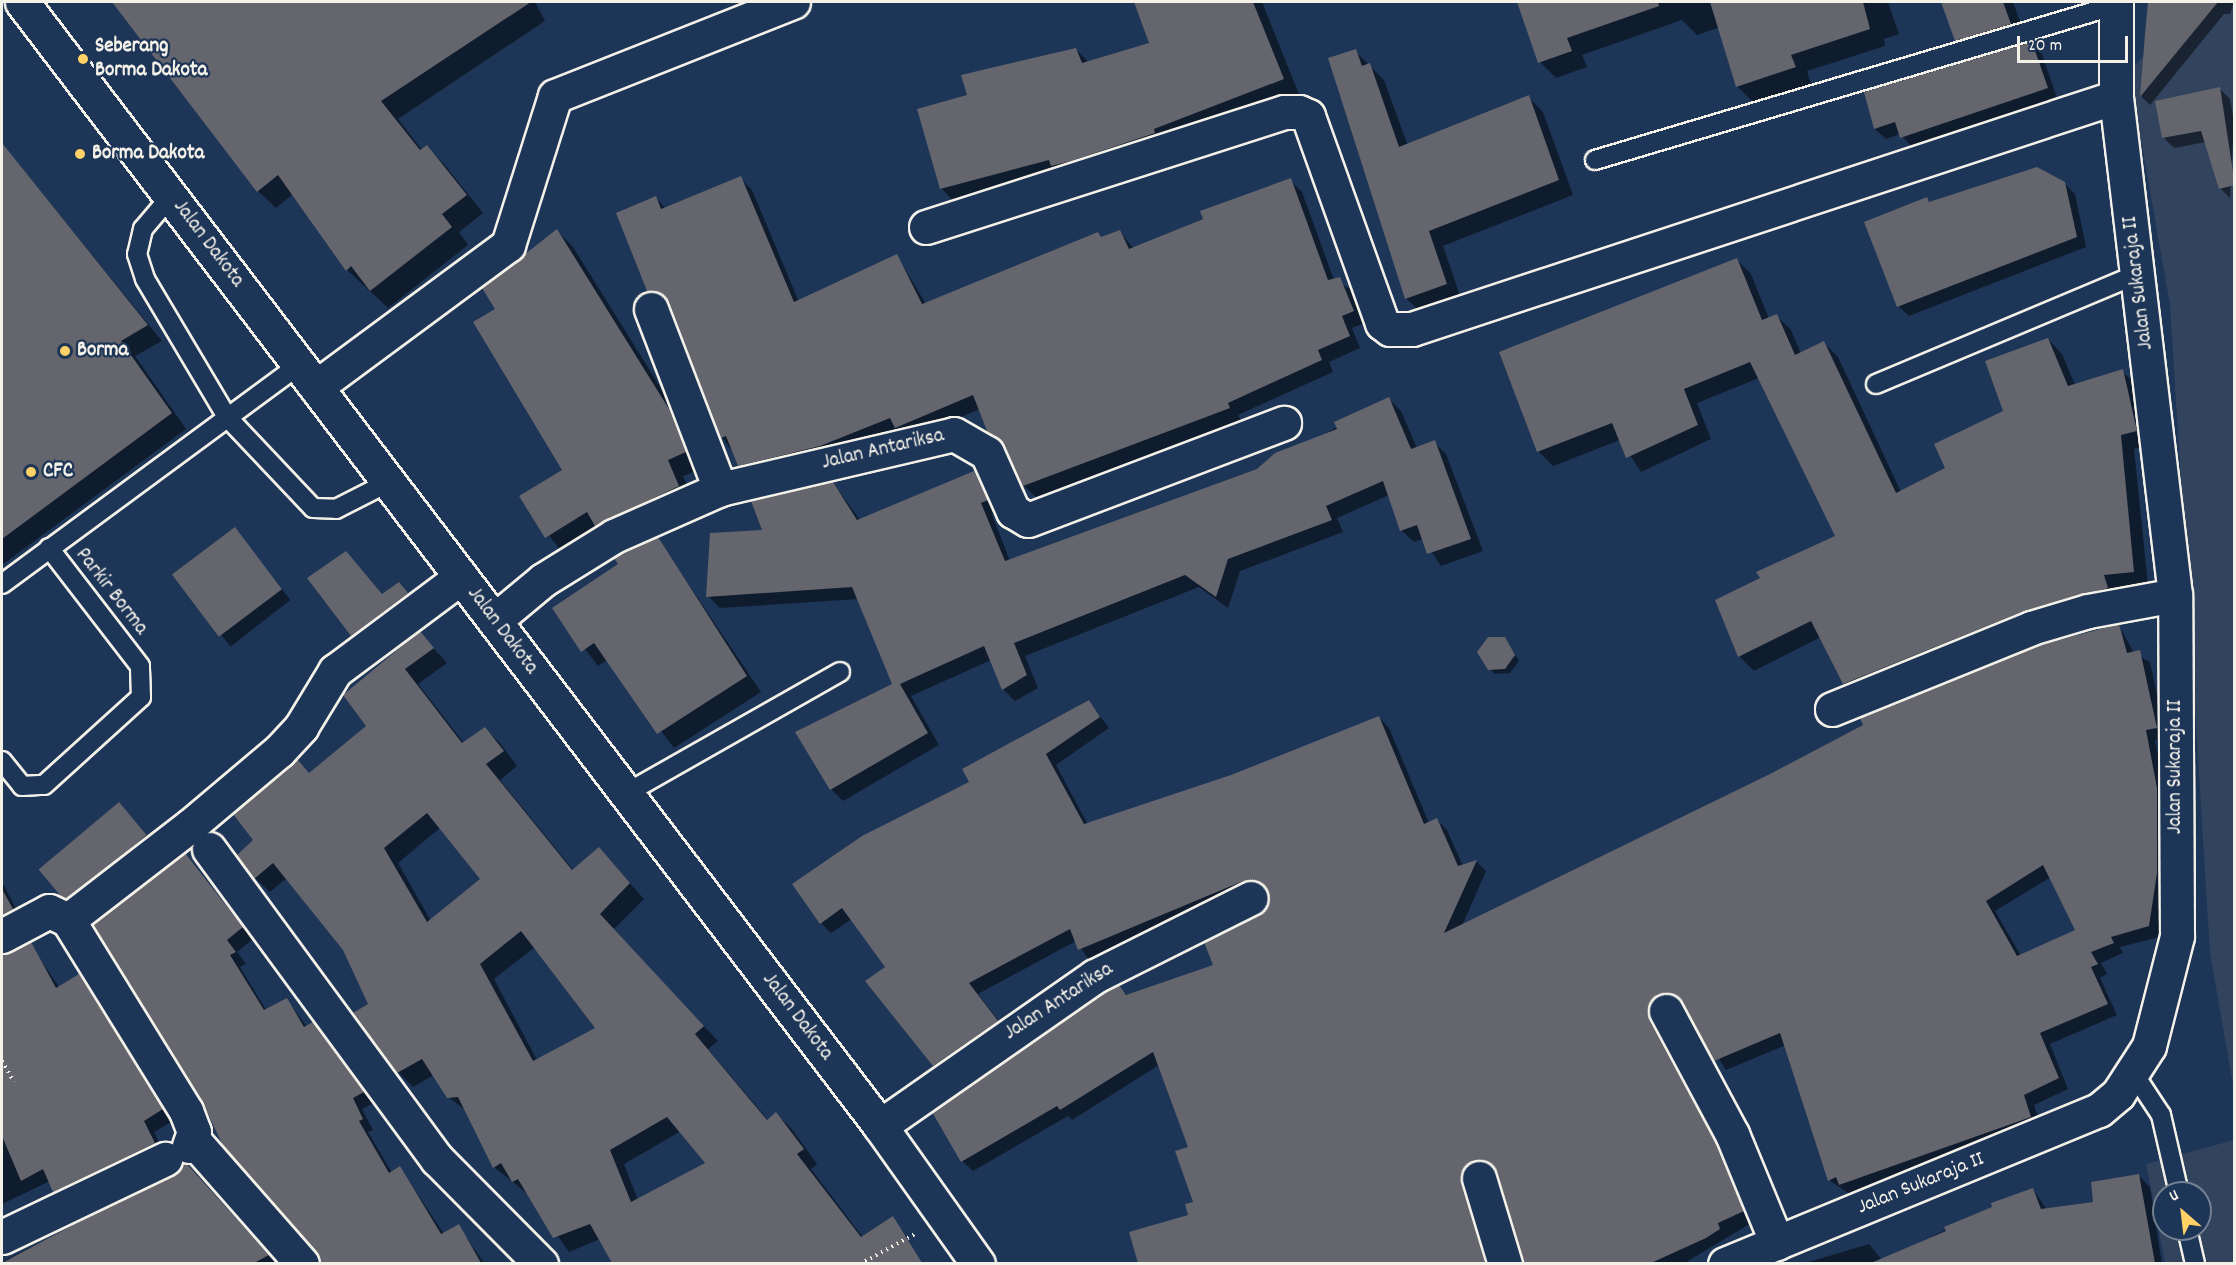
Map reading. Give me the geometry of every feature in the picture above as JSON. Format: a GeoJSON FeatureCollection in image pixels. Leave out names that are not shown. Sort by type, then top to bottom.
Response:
{"type":"FeatureCollection","features":[{"type":"Feature","properties":{"kind":"street","name":"Jalan Dakota"},"geometry":{"type":"LineString","coordinates":[[22,2],[880,1126],[946,1215],[978,1263]]}},
{"type":"Feature","properties":{"kind":"street"},"geometry":{"type":"LineString","coordinates":[[308,376],[507,245],[555,96],[793,2]]}},
{"type":"Feature","properties":{"kind":"street","name":"Jalan Sukaraja II"},"geometry":{"type":"LineString","coordinates":[[1725,1263],[2075,1122],[2118,1094],[2134,1074],[2150,1046],[2177,936],[2175,595],[2139,274],[2116,97],[2116,3]]}},
{"type":"Feature","properties":{"kind":"street"},"geometry":{"type":"LineString","coordinates":[[926,227],[1284,112],[1299,112],[1308,116],[1382,323],[1390,329],[1412,329],[2116,97]]}},
{"type":"Feature","properties":{"kind":"street"},"geometry":{"type":"LineString","coordinates":[[651,309],[720,489]]}},
{"type":"Feature","properties":{"kind":"street","name":"Jalan Antariksa"},"geometry":{"type":"LineString","coordinates":[[495,620],[543,580],[615,536],[720,489],[954,434],[987,453],[1013,511],[1028,520],[1284,423]]}},
{"type":"Feature","properties":{"kind":"street"},"geometry":{"type":"LineString","coordinates":[[68,920],[279,751],[301,727],[335,671],[461,577]]}},
{"type":"Feature","properties":{"kind":"street"},"geometry":{"type":"LineString","coordinates":[[1832,709],[2031,628],[2088,611],[2175,595]]}},
{"type":"Feature","properties":{"kind":"street"},"geometry":{"type":"LineString","coordinates":[[209,849],[436,1159],[541,1263]]}},
{"type":"Feature","properties":{"kind":"street","name":"Jalan Antariksa"},"geometry":{"type":"LineString","coordinates":[[880,1126],[1095,976],[1251,898]]}},
{"type":"Feature","properties":{"kind":"street"},"geometry":{"type":"LineString","coordinates":[[2,936],[49,911],[68,920],[186,1111],[183,1149]]}},
{"type":"Feature","properties":{"kind":"street"},"geometry":{"type":"LineString","coordinates":[[1666,1011],[1732,1134],[1777,1243]]}},
{"type":"Feature","properties":{"kind":"street"},"geometry":{"type":"LineString","coordinates":[[2,1237],[183,1149]]}},
{"type":"Feature","properties":{"kind":"street"},"geometry":{"type":"LineString","coordinates":[[183,1149],[302,1263]]}},
{"type":"Feature","properties":{"kind":"street"},"geometry":{"type":"LineString","coordinates":[[1479,1178],[1505,1263]]}},
{"type":"Feature","properties":{"kind":"lane"},"geometry":{"type":"LineString","coordinates":[[1596,160],[2116,3]]}},
{"type":"Feature","properties":{"kind":"lane"},"geometry":{"type":"LineString","coordinates":[[171,196],[143,230],[137,254],[145,279],[226,417],[313,508],[336,509],[389,482]]}},
{"type":"Feature","properties":{"kind":"lane"},"geometry":{"type":"LineString","coordinates":[[1876,384],[2139,274]]}},
{"type":"Feature","properties":{"kind":"lane","name":"Parkir Borma"},"geometry":{"type":"LineString","coordinates":[[2,761],[22,786],[44,785],[141,698],[140,666],[49,548],[226,417],[308,376]]}},
{"type":"Feature","properties":{"kind":"lane"},"geometry":{"type":"LineString","coordinates":[[2,584],[49,548]]}},
{"type":"Feature","properties":{"kind":"lane"},"geometry":{"type":"LineString","coordinates":[[627,793],[840,672]]}},
{"type":"Feature","properties":{"kind":"lane"},"geometry":{"type":"LineString","coordinates":[[2134,1074],[2161,1115],[2176,1181]]}},
{"type":"Feature","properties":{"kind":"lane"},"geometry":{"type":"LineString","coordinates":[[2190,1241],[2195,1263]]}},
{"type":"Feature","properties":{"kind":"path"},"geometry":{"type":"LineString","coordinates":[[2,1061],[14,1082]]}},
{"type":"Feature","properties":{"kind":"path"},"geometry":{"type":"LineString","coordinates":[[860,1263],[946,1215]]}},
{"type":"Feature","properties":{"kind":"shaded area"},"geometry":{"type":"Polygon","coordinates":[[[2197,2],[2234,2],[2234,1090],[2210,953],[2170,305],[2129,71],[2197,2]]]}},
{"type":"Feature","properties":{"kind":"shaded area"},"geometry":{"type":"Polygon","coordinates":[[[2234,1140],[2234,1263],[2165,1263],[2161,1241],[2212,1241],[2212,1181],[2152,1181],[2152,1195],[2146,1164],[2234,1140]]]}},
{"type":"Feature","properties":{"kind":"building"},"geometry":{"type":"Polygon","coordinates":[[[112,2],[531,2],[381,101],[420,150],[427,145],[467,195],[442,214],[452,227],[370,291],[351,266],[346,271],[278,175],[257,192],[112,2]]]}},
{"type":"Feature","properties":{"kind":"building"},"geometry":{"type":"Polygon","coordinates":[[[1134,2],[1253,2],[1284,79],[1154,129],[1155,133],[1071,161],[1051,166],[1049,160],[940,189],[917,109],[967,95],[961,75],[1076,48],[1082,63],[1149,43],[1134,2]]]}},
{"type":"Feature","properties":{"kind":"building"},"geometry":{"type":"Polygon","coordinates":[[[1517,2],[1658,2],[1659,6],[1567,38],[1572,51],[1538,63],[1517,2]]]}},
{"type":"Feature","properties":{"kind":"building"},"geometry":{"type":"Polygon","coordinates":[[[1710,2],[1863,2],[1870,29],[1791,55],[1796,67],[1736,87],[1710,2]]]}},
{"type":"Feature","properties":{"kind":"building"},"geometry":{"type":"Polygon","coordinates":[[[1941,2],[2003,2],[2011,24],[1955,41],[1941,2]]]}},
{"type":"Feature","properties":{"kind":"building"},"geometry":{"type":"Polygon","coordinates":[[[2148,2],[2218,2],[2140,97],[2145,34],[2148,2]]]}},
{"type":"Feature","properties":{"kind":"building"},"geometry":{"type":"Polygon","coordinates":[[[2032,42],[2048,88],[1900,138],[1895,122],[1874,129],[1864,92],[2032,42]]]}},
{"type":"Feature","properties":{"kind":"building"},"geometry":{"type":"Polygon","coordinates":[[[1356,49],[1362,66],[1370,63],[1399,147],[1529,95],[1559,180],[1429,231],[1447,284],[1405,299],[1328,58],[1356,49]]]}},
{"type":"Feature","properties":{"kind":"building"},"geometry":{"type":"Polygon","coordinates":[[[2220,87],[2235,185],[2219,189],[2201,131],[2162,138],[2155,101],[2220,87]]]}},
{"type":"Feature","properties":{"kind":"building","name":"Borma"},"geometry":{"type":"Polygon","coordinates":[[[2,143],[148,325],[121,341],[172,413],[2,539],[2,143]]]}},
{"type":"Feature","properties":{"kind":"building"},"geometry":{"type":"Polygon","coordinates":[[[2037,167],[2065,182],[2077,237],[1897,307],[1864,222],[1927,197],[1929,202],[2037,167]]]}},
{"type":"Feature","properties":{"kind":"building"},"geometry":{"type":"Polygon","coordinates":[[[741,176],[794,302],[897,254],[922,304],[1098,232],[1101,237],[1120,230],[1129,249],[1203,219],[1200,211],[1291,178],[1328,280],[1340,277],[1354,311],[1342,316],[1350,336],[1318,350],[1322,360],[1228,403],[1230,408],[1023,486],[1004,445],[987,431],[973,395],[895,428],[890,418],[820,446],[738,466],[726,436],[721,438],[669,302],[662,294],[647,291],[616,213],[656,196],[661,209],[741,176]]]}},
{"type":"Feature","properties":{"kind":"building"},"geometry":{"type":"Polygon","coordinates":[[[557,229],[669,409],[686,452],[668,460],[679,486],[595,526],[587,512],[545,538],[519,496],[562,470],[473,322],[495,309],[482,288],[557,229]]]}},
{"type":"Feature","properties":{"kind":"building"},"geometry":{"type":"Polygon","coordinates":[[[1737,258],[1762,320],[1777,314],[1795,355],[1824,341],[1896,493],[1945,468],[1934,444],[2003,411],[1985,361],[2048,338],[2068,386],[2123,369],[2137,431],[2121,435],[2134,572],[2104,575],[2108,588],[2024,611],[1843,684],[1811,621],[1738,657],[1715,600],[1760,578],[1756,572],[1835,536],[1750,362],[1684,389],[1698,425],[1626,458],[1612,423],[1537,452],[1499,352],[1737,258]]]}},
{"type":"Feature","properties":{"kind":"building"},"geometry":{"type":"Polygon","coordinates":[[[1389,397],[1411,449],[1435,440],[1471,539],[1427,554],[1417,525],[1400,531],[1383,481],[1326,506],[1332,520],[1228,559],[1216,597],[1185,575],[1014,643],[1027,675],[1002,690],[984,646],[900,684],[928,733],[830,790],[795,732],[892,684],[852,587],[706,597],[710,533],[762,530],[751,501],[833,482],[857,520],[974,471],[988,500],[981,503],[1005,561],[1257,469],[1275,453],[1337,429],[1334,422],[1389,397]]]}},
{"type":"Feature","properties":{"kind":"building"},"geometry":{"type":"Polygon","coordinates":[[[235,527],[282,589],[219,637],[172,575],[235,527]]]}},
{"type":"Feature","properties":{"kind":"building"},"geometry":{"type":"Polygon","coordinates":[[[658,537],[747,676],[657,734],[594,643],[581,652],[552,608],[618,564],[614,558],[658,537]]]}},
{"type":"Feature","properties":{"kind":"building"},"geometry":{"type":"Polygon","coordinates":[[[346,551],[382,594],[399,582],[408,593],[351,636],[307,578],[346,551]]]}},
{"type":"Feature","properties":{"kind":"building"},"geometry":{"type":"Polygon","coordinates":[[[2119,624],[2127,653],[2140,650],[2157,728],[2146,730],[2157,788],[2157,873],[2149,926],[2111,937],[2114,943],[2091,952],[2098,964],[2091,967],[2108,1004],[2040,1033],[2059,1078],[2024,1095],[2031,1117],[1839,1185],[1836,1177],[1828,1181],[1780,1033],[1714,1061],[1682,1002],[1675,995],[1658,994],[1650,1002],[1649,1020],[1715,1142],[1744,1211],[1718,1223],[1720,1229],[1706,1238],[1651,1263],[1523,1263],[1497,1173],[1483,1160],[1466,1165],[1461,1174],[1485,1263],[1138,1263],[1129,1232],[1188,1215],[1185,1204],[1193,1202],[1175,1151],[1188,1147],[1153,1052],[1060,1110],[1057,1106],[961,1162],[932,1112],[1105,992],[1119,985],[1126,995],[1213,965],[1204,942],[1266,909],[1270,899],[1262,883],[1243,881],[1078,950],[1070,929],[969,983],[998,1021],[933,1066],[865,981],[885,967],[842,908],[820,924],[792,884],[862,836],[969,782],[962,769],[1089,700],[1100,717],[1046,754],[1084,824],[1231,775],[1379,716],[1424,824],[1437,818],[1458,866],[1477,860],[1444,933],[1772,773],[1863,725],[1860,718],[2037,646],[2119,624]],[[2043,865],[1986,901],[2017,956],[2075,930],[2043,865]]]}},
{"type":"Feature","properties":{"kind":"building"},"geometry":{"type":"Polygon","coordinates":[[[420,631],[434,648],[405,669],[462,743],[485,727],[504,751],[486,764],[572,870],[599,847],[630,883],[600,914],[704,1026],[695,1034],[767,1120],[776,1112],[804,1149],[797,1154],[861,1237],[893,1216],[922,1263],[612,1263],[590,1224],[553,1238],[518,1179],[512,1182],[501,1163],[493,1168],[458,1097],[447,1098],[422,1059],[397,1073],[353,1013],[368,1004],[343,950],[273,863],[254,879],[237,855],[253,840],[233,814],[297,759],[309,773],[366,726],[343,695],[420,631]],[[427,813],[384,848],[427,922],[480,879],[427,813]],[[521,931],[480,964],[533,1061],[595,1028],[521,931]],[[667,1117],[610,1150],[631,1202],[705,1163],[667,1117]]]}},
{"type":"Feature","properties":{"kind":"building"},"geometry":{"type":"Polygon","coordinates":[[[1488,637],[1505,637],[1515,655],[1505,669],[1488,670],[1477,652],[1488,637]]]}},
{"type":"Feature","properties":{"kind":"building"},"geometry":{"type":"Polygon","coordinates":[[[119,802],[147,835],[66,902],[39,869],[119,802]]]}},
{"type":"Feature","properties":{"kind":"building"},"geometry":{"type":"Polygon","coordinates":[[[185,853],[243,927],[227,940],[236,952],[230,955],[264,1010],[287,998],[304,1027],[313,1022],[364,1092],[353,1098],[363,1119],[359,1121],[389,1173],[400,1166],[441,1234],[459,1224],[481,1263],[320,1263],[316,1252],[223,1146],[202,1101],[93,925],[185,853]]]}},
{"type":"Feature","properties":{"kind":"building"},"geometry":{"type":"Polygon","coordinates":[[[2,889],[13,909],[2,915],[2,889]]]}},
{"type":"Feature","properties":{"kind":"building"},"geometry":{"type":"Polygon","coordinates":[[[31,942],[56,988],[79,974],[163,1109],[144,1121],[155,1143],[53,1192],[43,1169],[21,1181],[2,1136],[2,955],[31,942]]]}},
{"type":"Feature","properties":{"kind":"building"},"geometry":{"type":"Polygon","coordinates":[[[187,1164],[269,1255],[254,1263],[2,1263],[187,1164]]]}},
{"type":"Feature","properties":{"kind":"building"},"geometry":{"type":"Polygon","coordinates":[[[2139,1174],[2155,1263],[1871,1263],[1946,1231],[1944,1227],[1992,1207],[1991,1203],[2033,1188],[2041,1209],[2093,1202],[2091,1182],[2139,1174]]]}},
{"type":"Feature","properties":{"kind":"place","name":"Seberang Borma Dakota"},"geometry":{"type":"Point","coordinates":[83,59]}},
{"type":"Feature","properties":{"kind":"place","name":"Borma Dakota"},"geometry":{"type":"Point","coordinates":[80,154]}},
{"type":"Feature","properties":{"kind":"place","name":"Borma"},"geometry":{"type":"Point","coordinates":[65,351]}},
{"type":"Feature","properties":{"kind":"place","name":"CFC"},"geometry":{"type":"Point","coordinates":[31,472]}}]}
